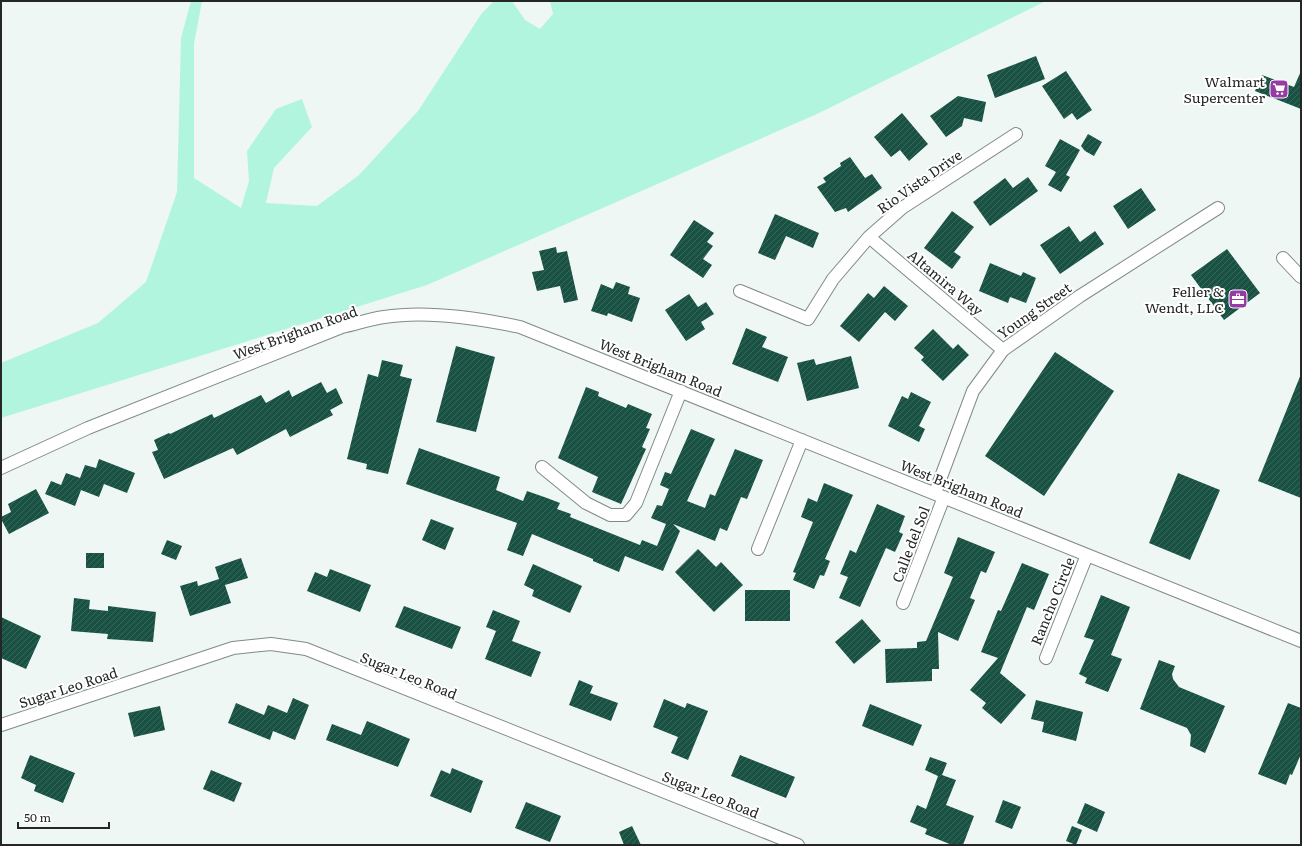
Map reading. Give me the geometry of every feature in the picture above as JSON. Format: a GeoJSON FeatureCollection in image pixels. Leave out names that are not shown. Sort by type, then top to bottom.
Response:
{"type":"FeatureCollection","features":[{"type":"Feature","properties":{"kind":"street","name":"Rio Vista Drive"},"geometry":{"type":"LineString","coordinates":[[740,291],[808,319],[833,279],[869,238],[902,208],[1016,134]]}},
{"type":"Feature","properties":{"kind":"street","name":"Young Street"},"geometry":{"type":"LineString","coordinates":[[939,495],[973,391],[1004,350],[1080,296],[1218,208]]}},
{"type":"Feature","properties":{"kind":"street","name":"Altamira Way"},"geometry":{"type":"LineString","coordinates":[[869,238],[1004,350]]}},
{"type":"Feature","properties":{"kind":"street"},"geometry":{"type":"LineString","coordinates":[[1283,258],[1301,277]]}},
{"type":"Feature","properties":{"kind":"street","name":"West Brigham Road"},"geometry":{"type":"LineString","coordinates":[[1,468],[88,428],[342,328],[385,317],[432,315],[477,318],[520,326],[1301,641]]}},
{"type":"Feature","properties":{"kind":"street"},"geometry":{"type":"LineString","coordinates":[[542,467],[586,503],[610,515],[626,516],[636,503],[681,391]]}},
{"type":"Feature","properties":{"kind":"street"},"geometry":{"type":"LineString","coordinates":[[758,549],[802,440]]}},
{"type":"Feature","properties":{"kind":"street","name":"Calle del Sol"},"geometry":{"type":"LineString","coordinates":[[903,603],[939,495]]}},
{"type":"Feature","properties":{"kind":"street","name":"Rancho Circle"},"geometry":{"type":"LineString","coordinates":[[1046,658],[1087,555]]}},
{"type":"Feature","properties":{"kind":"street","name":"Sugar Leo Road"},"geometry":{"type":"LineString","coordinates":[[1,725],[233,648],[271,644],[306,649],[798,845]]}},
{"type":"Feature","properties":{"kind":"green space"},"geometry":{"type":"Polygon","coordinates":[[[191,1],[202,1],[194,44],[194,178],[241,208],[249,181],[247,151],[276,109],[302,99],[312,127],[274,168],[266,203],[317,206],[359,175],[418,111],[482,13],[494,1],[512,1],[525,20],[540,29],[553,14],[550,1],[1046,1],[817,114],[427,285],[1,418],[1,363],[98,323],[146,282],[177,192],[181,38],[191,1]]]}},
{"type":"Feature","properties":{"kind":"building"},"geometry":{"type":"Polygon","coordinates":[[[1036,56],[1045,79],[995,98],[987,75],[1036,56]]]}},
{"type":"Feature","properties":{"kind":"building"},"geometry":{"type":"Polygon","coordinates":[[[1066,71],[1092,110],[1077,120],[1072,113],[1064,119],[1042,86],[1066,71]]]}},
{"type":"Feature","properties":{"kind":"building","name":"Walmart Supercenter"},"geometry":{"type":"Polygon","coordinates":[[[1301,71],[1301,109],[1255,91],[1262,75],[1294,87],[1301,71]]]}},
{"type":"Feature","properties":{"kind":"building"},"geometry":{"type":"Polygon","coordinates":[[[958,96],[986,102],[982,122],[964,118],[962,126],[946,137],[930,116],[958,96]]]}},
{"type":"Feature","properties":{"kind":"building"},"geometry":{"type":"Polygon","coordinates":[[[902,113],[928,144],[909,161],[900,150],[891,157],[874,137],[902,113]]]}},
{"type":"Feature","properties":{"kind":"building"},"geometry":{"type":"Polygon","coordinates":[[[1088,134],[1102,142],[1094,156],[1085,151],[1081,146],[1088,134]]]}},
{"type":"Feature","properties":{"kind":"building"},"geometry":{"type":"Polygon","coordinates":[[[1060,139],[1080,150],[1066,175],[1070,177],[1061,192],[1048,185],[1056,172],[1045,166],[1060,139]]]}},
{"type":"Feature","properties":{"kind":"building"},"geometry":{"type":"Polygon","coordinates":[[[850,157],[865,178],[872,174],[882,188],[848,212],[846,208],[835,212],[817,187],[826,182],[823,178],[841,166],[840,163],[850,157]]]}},
{"type":"Feature","properties":{"kind":"building"},"geometry":{"type":"Polygon","coordinates":[[[1028,177],[1038,191],[990,226],[973,202],[1005,178],[1013,188],[1028,177]]]}},
{"type":"Feature","properties":{"kind":"building"},"geometry":{"type":"Polygon","coordinates":[[[1141,188],[1156,210],[1128,229],[1113,206],[1141,188]]]}},
{"type":"Feature","properties":{"kind":"building"},"geometry":{"type":"Polygon","coordinates":[[[952,211],[974,227],[954,252],[961,257],[952,269],[924,248],[952,211]]]}},
{"type":"Feature","properties":{"kind":"building"},"geometry":{"type":"Polygon","coordinates":[[[775,214],[819,233],[813,248],[786,236],[775,260],[758,253],[775,214]]]}},
{"type":"Feature","properties":{"kind":"building"},"geometry":{"type":"Polygon","coordinates":[[[694,220],[714,233],[707,242],[713,246],[703,259],[712,265],[703,278],[670,255],[694,220]]]}},
{"type":"Feature","properties":{"kind":"building"},"geometry":{"type":"Polygon","coordinates":[[[1069,226],[1080,242],[1095,231],[1104,244],[1060,274],[1040,245],[1069,226]]]}},
{"type":"Feature","properties":{"kind":"building"},"geometry":{"type":"Polygon","coordinates":[[[556,247],[557,253],[567,251],[578,300],[564,303],[560,286],[537,291],[532,272],[544,270],[539,251],[556,247]]]}},
{"type":"Feature","properties":{"kind":"building"},"geometry":{"type":"Polygon","coordinates":[[[1227,249],[1260,293],[1224,320],[1191,275],[1227,249]]]}},
{"type":"Feature","properties":{"kind":"building"},"geometry":{"type":"Polygon","coordinates":[[[990,263],[1021,276],[1023,272],[1036,278],[1026,303],[1010,297],[1008,303],[979,291],[990,263]]]}},
{"type":"Feature","properties":{"kind":"building"},"geometry":{"type":"Polygon","coordinates":[[[616,282],[630,287],[628,294],[640,298],[632,322],[608,313],[607,316],[591,311],[601,284],[613,289],[616,282]]]}},
{"type":"Feature","properties":{"kind":"building"},"geometry":{"type":"Polygon","coordinates":[[[884,286],[908,306],[895,321],[885,312],[859,342],[840,326],[868,293],[874,298],[884,286]]]}},
{"type":"Feature","properties":{"kind":"building"},"geometry":{"type":"Polygon","coordinates":[[[689,294],[698,307],[706,302],[714,314],[701,322],[705,329],[686,341],[665,310],[689,294]]]}},
{"type":"Feature","properties":{"kind":"building"},"geometry":{"type":"Polygon","coordinates":[[[746,328],[767,337],[762,347],[788,357],[778,382],[732,364],[746,328]]]}},
{"type":"Feature","properties":{"kind":"building"},"geometry":{"type":"Polygon","coordinates":[[[933,329],[953,349],[958,344],[969,355],[943,381],[921,360],[924,357],[914,348],[933,329]]]}},
{"type":"Feature","properties":{"kind":"building"},"geometry":{"type":"Polygon","coordinates":[[[456,346],[495,357],[476,432],[436,422],[456,346]]]}},
{"type":"Feature","properties":{"kind":"building"},"geometry":{"type":"Polygon","coordinates":[[[1055,352],[1114,391],[1044,496],[985,456],[1055,352]]]}},
{"type":"Feature","properties":{"kind":"building"},"geometry":{"type":"Polygon","coordinates":[[[851,356],[859,388],[807,401],[797,363],[814,359],[816,365],[851,356]]]}},
{"type":"Feature","properties":{"kind":"building"},"geometry":{"type":"Polygon","coordinates":[[[382,360],[403,365],[400,376],[412,379],[388,474],[366,469],[367,464],[347,459],[368,374],[378,377],[382,360]]]}},
{"type":"Feature","properties":{"kind":"building"},"geometry":{"type":"Polygon","coordinates":[[[1301,374],[1301,498],[1258,481],[1301,374]]]}},
{"type":"Feature","properties":{"kind":"building"},"geometry":{"type":"Polygon","coordinates":[[[321,382],[327,393],[336,388],[343,403],[330,410],[333,415],[290,437],[286,429],[237,455],[233,448],[164,479],[152,452],[158,450],[154,440],[212,414],[214,418],[261,395],[266,403],[289,390],[292,397],[321,382]]]}},
{"type":"Feature","properties":{"kind":"building"},"geometry":{"type":"Polygon","coordinates":[[[586,387],[599,392],[598,396],[626,408],[628,404],[652,414],[646,428],[650,429],[642,447],[646,449],[621,504],[592,492],[598,477],[558,458],[586,387]]]}},
{"type":"Feature","properties":{"kind":"building"},"geometry":{"type":"Polygon","coordinates":[[[911,392],[931,402],[919,426],[925,429],[919,442],[888,426],[902,396],[908,399],[911,392]]]}},
{"type":"Feature","properties":{"kind":"building"},"geometry":{"type":"Polygon","coordinates":[[[691,429],[715,439],[687,501],[705,508],[710,494],[715,496],[735,449],[763,460],[747,499],[741,497],[727,531],[720,528],[715,541],[673,524],[680,531],[663,571],[625,556],[619,572],[593,561],[593,559],[532,534],[523,556],[507,550],[517,523],[406,484],[419,448],[500,477],[496,490],[523,501],[527,491],[560,503],[557,509],[571,514],[570,517],[640,545],[642,540],[657,546],[666,524],[651,518],[657,505],[662,506],[669,489],[660,485],[665,472],[671,474],[691,429]]]}},
{"type":"Feature","properties":{"kind":"building"},"geometry":{"type":"Polygon","coordinates":[[[99,459],[135,473],[127,493],[104,484],[99,497],[81,490],[75,506],[45,494],[51,481],[61,485],[66,473],[80,478],[85,465],[96,468],[99,459]]]}},
{"type":"Feature","properties":{"kind":"building"},"geometry":{"type":"Polygon","coordinates":[[[1178,473],[1220,490],[1190,560],[1149,543],[1178,473]]]}},
{"type":"Feature","properties":{"kind":"building"},"geometry":{"type":"Polygon","coordinates":[[[824,483],[853,495],[825,559],[830,561],[824,576],[820,575],[814,589],[793,580],[796,573],[793,572],[813,522],[801,517],[808,498],[817,502],[824,483]]]}},
{"type":"Feature","properties":{"kind":"building"},"geometry":{"type":"Polygon","coordinates":[[[36,489],[49,513],[9,534],[1,519],[1,517],[11,512],[8,504],[36,489]]]}},
{"type":"Feature","properties":{"kind":"building"},"geometry":{"type":"Polygon","coordinates":[[[877,504],[905,516],[899,532],[903,534],[895,552],[886,548],[860,607],[839,598],[848,577],[840,574],[850,550],[856,553],[877,504]]]}},
{"type":"Feature","properties":{"kind":"building"},"geometry":{"type":"Polygon","coordinates":[[[431,519],[454,528],[445,550],[422,540],[431,519]]]}},
{"type":"Feature","properties":{"kind":"building"},"geometry":{"type":"Polygon","coordinates":[[[958,537],[995,552],[986,573],[981,571],[970,598],[975,600],[958,641],[938,632],[939,669],[932,669],[932,681],[886,683],[885,649],[917,648],[917,642],[926,641],[953,577],[944,573],[958,537]]]}},
{"type":"Feature","properties":{"kind":"building"},"geometry":{"type":"Polygon","coordinates":[[[167,540],[182,546],[176,560],[161,554],[167,540]]]}},
{"type":"Feature","properties":{"kind":"building"},"geometry":{"type":"Polygon","coordinates":[[[698,549],[716,567],[721,562],[743,585],[714,612],[675,572],[698,549]]]}},
{"type":"Feature","properties":{"kind":"building"},"geometry":{"type":"Polygon","coordinates":[[[86,553],[104,553],[104,568],[86,568],[86,553]]]}},
{"type":"Feature","properties":{"kind":"building"},"geometry":{"type":"Polygon","coordinates":[[[241,558],[248,578],[225,585],[231,603],[190,616],[180,586],[197,581],[198,586],[219,579],[215,567],[241,558]]]}},
{"type":"Feature","properties":{"kind":"building"},"geometry":{"type":"Polygon","coordinates":[[[1022,563],[1049,574],[1034,610],[1027,607],[1000,673],[1026,695],[1001,724],[982,708],[986,703],[970,690],[998,658],[981,652],[998,610],[1001,611],[1022,563]]]}},
{"type":"Feature","properties":{"kind":"building"},"geometry":{"type":"Polygon","coordinates":[[[533,564],[582,586],[570,613],[532,596],[534,590],[524,585],[533,564]]]}},
{"type":"Feature","properties":{"kind":"building"},"geometry":{"type":"Polygon","coordinates":[[[330,569],[371,585],[360,612],[307,591],[315,572],[327,577],[330,569]]]}},
{"type":"Feature","properties":{"kind":"building"},"geometry":{"type":"Polygon","coordinates":[[[745,590],[790,590],[790,621],[745,621],[745,590]]]}},
{"type":"Feature","properties":{"kind":"building"},"geometry":{"type":"Polygon","coordinates":[[[1101,595],[1130,607],[1111,655],[1122,659],[1108,692],[1085,683],[1087,678],[1079,674],[1094,640],[1084,637],[1101,595]]]}},
{"type":"Feature","properties":{"kind":"building"},"geometry":{"type":"Polygon","coordinates":[[[74,598],[90,600],[89,609],[108,611],[108,606],[156,612],[153,642],[107,639],[108,634],[71,631],[74,598]]]}},
{"type":"Feature","properties":{"kind":"building"},"geometry":{"type":"Polygon","coordinates":[[[404,606],[461,627],[452,649],[395,627],[404,606]]]}},
{"type":"Feature","properties":{"kind":"building"},"geometry":{"type":"Polygon","coordinates":[[[493,610],[520,621],[512,641],[541,652],[531,677],[485,659],[496,631],[486,627],[493,610]]]}},
{"type":"Feature","properties":{"kind":"building"},"geometry":{"type":"Polygon","coordinates":[[[1,617],[41,636],[26,669],[1,658],[1,617]]]}},
{"type":"Feature","properties":{"kind":"building"},"geometry":{"type":"Polygon","coordinates":[[[862,619],[881,641],[854,664],[835,642],[862,619]]]}},
{"type":"Feature","properties":{"kind":"building"},"geometry":{"type":"Polygon","coordinates":[[[1159,660],[1175,666],[1172,674],[1173,679],[1179,687],[1225,706],[1205,753],[1190,746],[1191,735],[1187,728],[1140,709],[1159,660]]]}},
{"type":"Feature","properties":{"kind":"building"},"geometry":{"type":"Polygon","coordinates":[[[579,680],[593,686],[590,693],[618,703],[611,721],[569,705],[579,680]]]}},
{"type":"Feature","properties":{"kind":"building"},"geometry":{"type":"Polygon","coordinates":[[[293,698],[309,705],[295,740],[273,731],[270,740],[228,723],[236,703],[264,715],[268,705],[287,713],[293,698]]]}},
{"type":"Feature","properties":{"kind":"building"},"geometry":{"type":"Polygon","coordinates":[[[664,699],[685,708],[687,703],[708,711],[688,760],[671,753],[678,737],[653,727],[664,699]]]}},
{"type":"Feature","properties":{"kind":"building"},"geometry":{"type":"Polygon","coordinates":[[[1036,700],[1083,712],[1076,741],[1042,732],[1044,722],[1031,719],[1036,700]]]}},
{"type":"Feature","properties":{"kind":"building"},"geometry":{"type":"Polygon","coordinates":[[[1288,703],[1301,708],[1301,754],[1286,785],[1258,774],[1288,703]]]}},
{"type":"Feature","properties":{"kind":"building"},"geometry":{"type":"Polygon","coordinates":[[[870,704],[922,725],[913,746],[862,726],[870,704]]]}},
{"type":"Feature","properties":{"kind":"building"},"geometry":{"type":"Polygon","coordinates":[[[160,706],[165,730],[134,737],[128,713],[160,706]]]}},
{"type":"Feature","properties":{"kind":"building"},"geometry":{"type":"Polygon","coordinates":[[[367,721],[410,739],[398,767],[326,740],[332,724],[361,735],[367,721]]]}},
{"type":"Feature","properties":{"kind":"building"},"geometry":{"type":"Polygon","coordinates":[[[30,755],[75,773],[63,803],[34,791],[36,785],[21,778],[30,755]]]}},
{"type":"Feature","properties":{"kind":"building"},"geometry":{"type":"Polygon","coordinates":[[[740,755],[795,777],[786,798],[731,776],[740,755]]]}},
{"type":"Feature","properties":{"kind":"building"},"geometry":{"type":"Polygon","coordinates":[[[930,757],[947,763],[942,775],[956,780],[946,805],[974,816],[963,845],[952,845],[925,834],[927,829],[910,822],[917,805],[926,809],[938,776],[925,770],[930,757]]]}},
{"type":"Feature","properties":{"kind":"building"},"geometry":{"type":"Polygon","coordinates":[[[452,768],[483,781],[471,813],[430,796],[441,770],[450,774],[452,768]]]}},
{"type":"Feature","properties":{"kind":"building"},"geometry":{"type":"Polygon","coordinates":[[[211,770],[242,783],[234,802],[203,789],[211,770]]]}},
{"type":"Feature","properties":{"kind":"building"},"geometry":{"type":"Polygon","coordinates":[[[1003,800],[1021,807],[1012,829],[995,822],[1003,800]]]}},
{"type":"Feature","properties":{"kind":"building"},"geometry":{"type":"Polygon","coordinates":[[[526,802],[561,816],[550,842],[515,828],[526,802]]]}},
{"type":"Feature","properties":{"kind":"building"},"geometry":{"type":"Polygon","coordinates":[[[1085,803],[1105,812],[1097,832],[1077,823],[1085,803]]]}},
{"type":"Feature","properties":{"kind":"building"},"geometry":{"type":"Polygon","coordinates":[[[632,826],[641,845],[624,845],[619,832],[632,826]]]}},
{"type":"Feature","properties":{"kind":"building"},"geometry":{"type":"Polygon","coordinates":[[[1072,826],[1082,830],[1076,845],[1066,841],[1072,826]]]}},
{"type":"Feature","properties":{"kind":"place","name":"Walmart Supercenter"},"geometry":{"type":"Point","coordinates":[1279,89]}},
{"type":"Feature","properties":{"kind":"place","name":"Feller & Wendt, LLC"},"geometry":{"type":"Point","coordinates":[1238,299]}}]}
